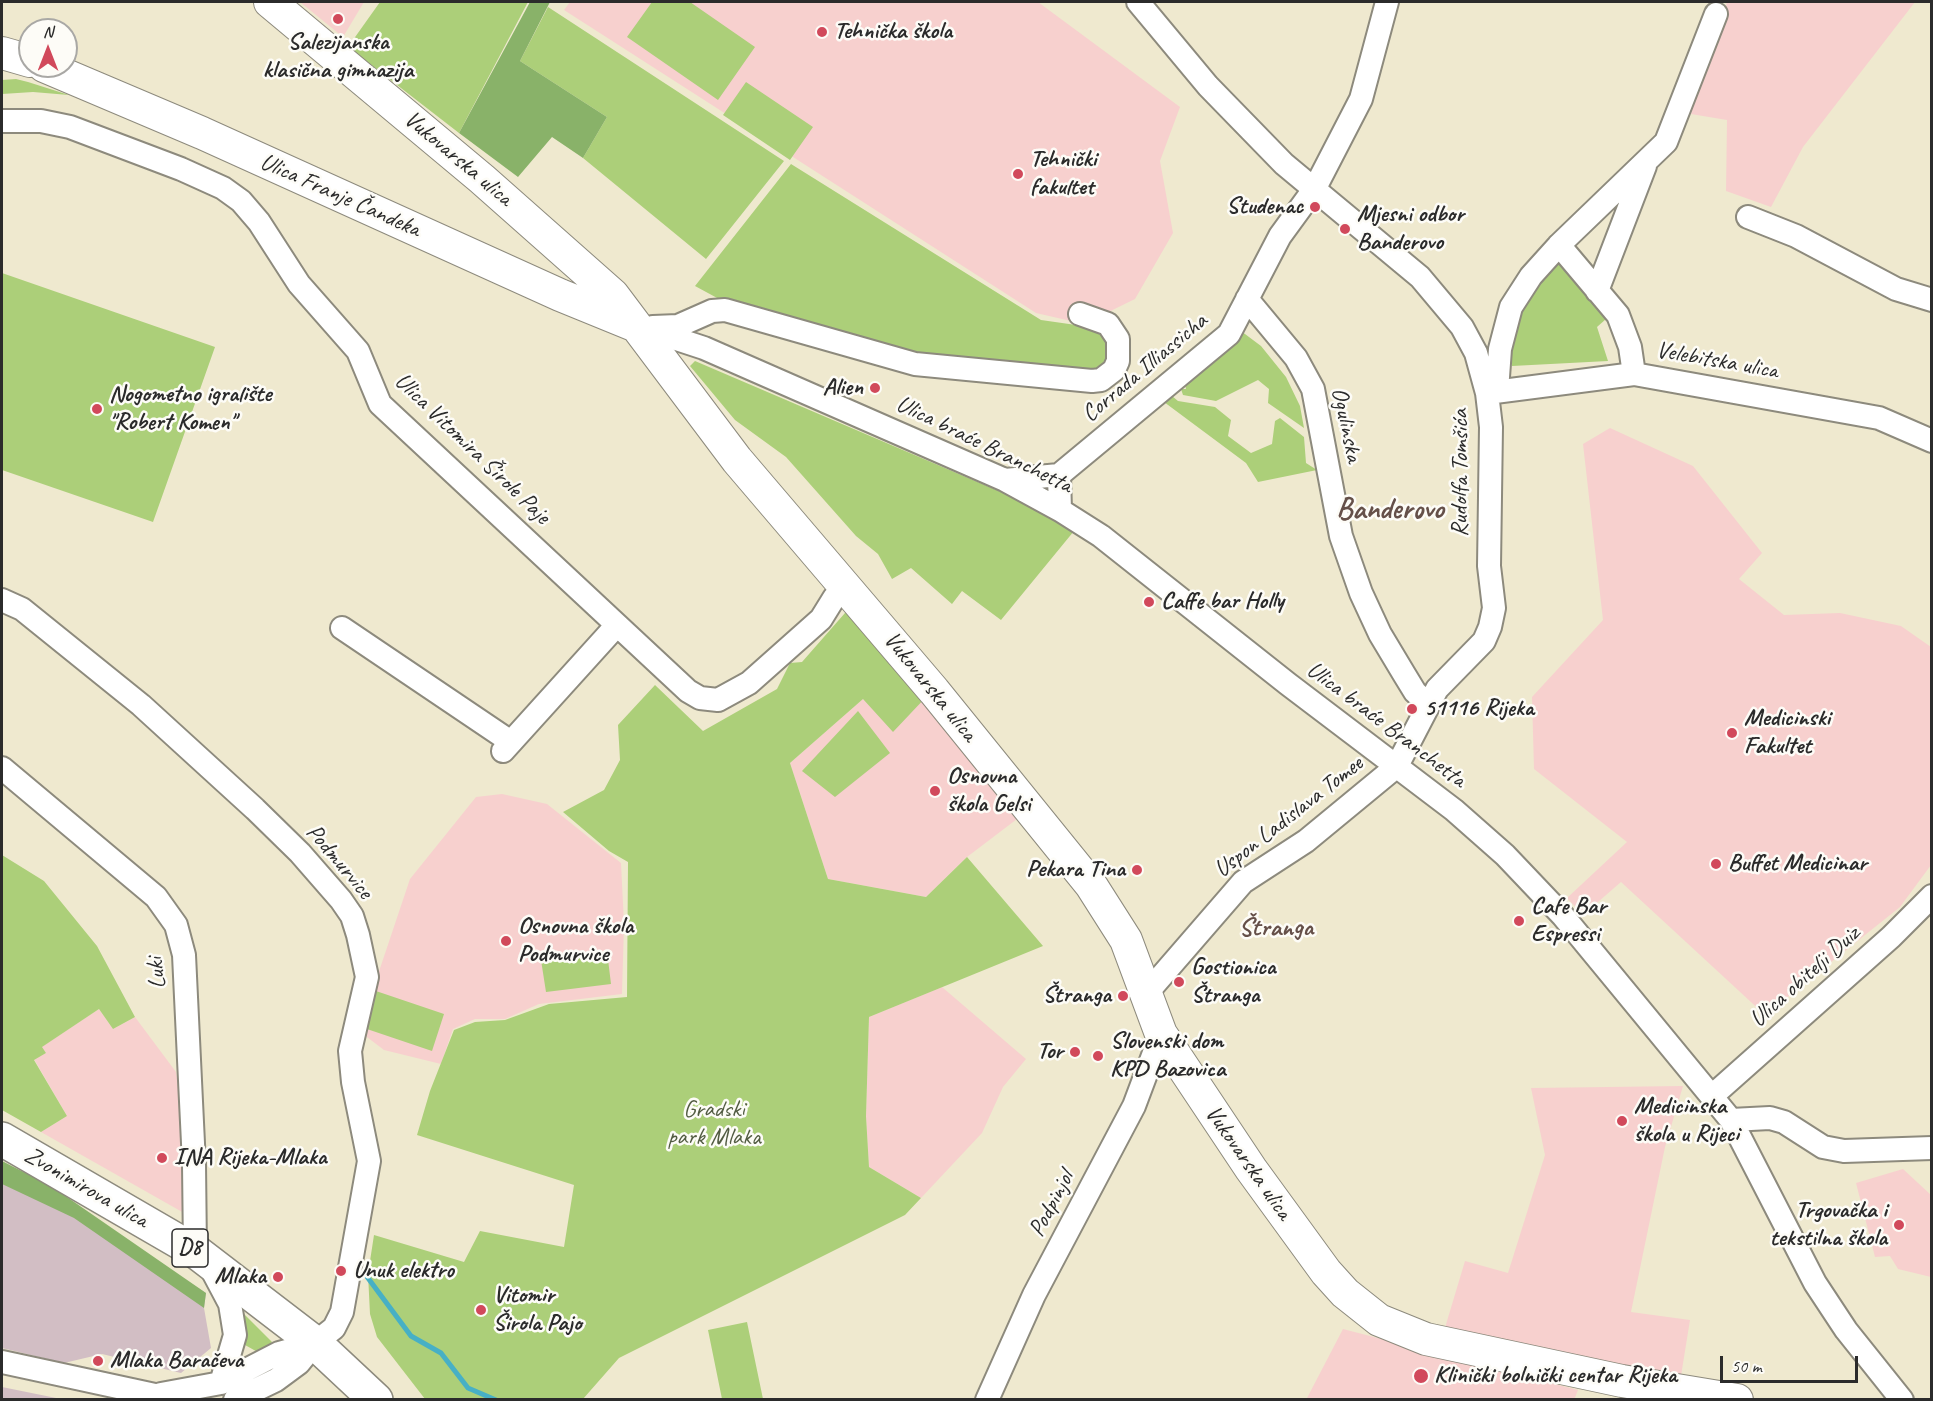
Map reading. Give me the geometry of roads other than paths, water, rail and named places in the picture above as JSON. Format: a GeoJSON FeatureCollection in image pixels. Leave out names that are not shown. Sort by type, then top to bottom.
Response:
{"type":"FeatureCollection","features":[{"type":"Feature","properties":{"kind":"main road","name":"Vukovarska ulica"},"geometry":{"type":"LineString","coordinates":[[270,2],[540,229],[613,296],[737,460],[847,587],[1091,885],[1126,940],[1161,1034],[1251,1169],[1326,1272],[1345,1293],[1379,1320],[1426,1339],[1622,1381],[1737,1400]]}},
{"type":"Feature","properties":{"kind":"main road","name":"Ulica Franje Čandeka"},"geometry":{"type":"LineString","coordinates":[[63,78],[230,146],[560,296],[637,327]]}},
{"type":"Feature","properties":{"kind":"main road","name":"Zvonimirova ulica"},"geometry":{"type":"LineString","coordinates":[[2,1139],[197,1253],[315,1344]]}},
{"type":"Feature","properties":{"kind":"main road","name":"D8"},"geometry":{"type":"LineString","coordinates":[[315,1344],[376,1400]]}},
{"type":"Feature","properties":{"kind":"street","name":"Rudolfa Tomšića"},"geometry":{"type":"LineString","coordinates":[[1138,2],[1208,86],[1284,164],[1316,188],[1420,277],[1440,298],[1462,327],[1476,353],[1492,392],[1489,566],[1494,608],[1490,627],[1473,656],[1437,689],[1427,703],[1397,766]]}},
{"type":"Feature","properties":{"kind":"street","name":"Corrada Illiassicha"},"geometry":{"type":"LineString","coordinates":[[1059,475],[1224,340],[1280,236],[1316,188],[1360,99],[1388,2]]}},
{"type":"Feature","properties":{"kind":"street"},"geometry":{"type":"LineString","coordinates":[[1492,392],[1507,318],[1532,276],[1558,245],[1666,142],[1716,14]]}},
{"type":"Feature","properties":{"kind":"street","name":"Ulica Vitomira Širole Paje"},"geometry":{"type":"LineString","coordinates":[[2,121],[41,121],[80,130],[181,169],[223,188],[241,201],[259,222],[299,284],[358,351],[380,404],[688,691],[705,700],[718,700],[735,693],[765,670],[821,619],[834,598],[847,587]]}},
{"type":"Feature","properties":{"kind":"street"},"geometry":{"type":"LineString","coordinates":[[1597,291],[1647,160]]}},
{"type":"Feature","properties":{"kind":"street"},"geometry":{"type":"LineString","coordinates":[[1748,217],[1796,236],[1896,289],[1932,300]]}},
{"type":"Feature","properties":{"kind":"street"},"geometry":{"type":"LineString","coordinates":[[1558,245],[1623,324],[1630,347],[1634,374]]}},
{"type":"Feature","properties":{"kind":"street","name":"Ogulinska"},"geometry":{"type":"LineString","coordinates":[[1247,298],[1296,358],[1313,389],[1341,536],[1361,593],[1380,634],[1404,674],[1415,692],[1427,703]]}},
{"type":"Feature","properties":{"kind":"street"},"geometry":{"type":"LineString","coordinates":[[725,310],[715,318],[709,339],[712,347],[725,357]]}},
{"type":"Feature","properties":{"kind":"street"},"geometry":{"type":"LineString","coordinates":[[637,327],[669,327],[684,324],[712,311],[725,310],[915,364],[1101,380],[1114,370],[1118,361],[1118,339],[1107,324],[1080,314]]}},
{"type":"Feature","properties":{"kind":"street","name":"Ulica braće Branchetta"},"geometry":{"type":"LineString","coordinates":[[637,327],[725,357],[1005,480],[1060,510],[1101,536],[1288,684],[1463,817],[1505,855],[1563,916],[1731,1120],[1815,1283],[1846,1330],[1902,1400]]}},
{"type":"Feature","properties":{"kind":"street","name":"Velebitska ulica"},"geometry":{"type":"LineString","coordinates":[[1492,392],[1634,374],[1879,418],[1932,441]]}},
{"type":"Feature","properties":{"kind":"street"},"geometry":{"type":"LineString","coordinates":[[1005,480],[1059,475],[1060,510]]}},
{"type":"Feature","properties":{"kind":"street","name":"Podmurvice"},"geometry":{"type":"LineString","coordinates":[[2,600],[21,609],[141,705],[300,853],[352,916],[367,973],[350,1051],[367,1148],[369,1174],[342,1312],[334,1328],[315,1344]]}},
{"type":"Feature","properties":{"kind":"street"},"geometry":{"type":"LineString","coordinates":[[342,628],[507,746],[617,625]]}},
{"type":"Feature","properties":{"kind":"street","name":"Uspon Ladislava Tomee"},"geometry":{"type":"LineString","coordinates":[[1146,994],[1243,882],[1306,841],[1397,766]]}},
{"type":"Feature","properties":{"kind":"street","name":"Luki"},"geometry":{"type":"LineString","coordinates":[[2,768],[156,897],[176,925],[184,955],[197,1253]]}},
{"type":"Feature","properties":{"kind":"street","name":"Ulica obitelji Duiz"},"geometry":{"type":"LineString","coordinates":[[1712,1096],[1891,937],[1932,896]]}},
{"type":"Feature","properties":{"kind":"street","name":"Podpinjol"},"geometry":{"type":"LineString","coordinates":[[987,1400],[1034,1295],[1134,1106],[1161,1034]]}},
{"type":"Feature","properties":{"kind":"street"},"geometry":{"type":"LineString","coordinates":[[1731,1120],[1770,1118],[1785,1122],[1823,1147],[1844,1151],[1932,1148]]}},
{"type":"Feature","properties":{"kind":"street"},"geometry":{"type":"LineString","coordinates":[[197,1253],[220,1281],[232,1315],[235,1341],[228,1391]]}},
{"type":"Feature","properties":{"kind":"street"},"geometry":{"type":"LineString","coordinates":[[2,1362],[170,1397],[228,1391],[279,1353],[315,1344]]}},
{"type":"Feature","properties":{"kind":"waterway"},"geometry":{"type":"LineString","coordinates":[[365,1274],[411,1336],[441,1353],[468,1388],[496,1400]]}},
{"type":"Feature","properties":{"kind":"place","name":"Salezijanska klasična gimnazija"},"geometry":{"type":"Point","coordinates":[338,19]}},
{"type":"Feature","properties":{"kind":"place","name":"Tehnička škola"},"geometry":{"type":"Point","coordinates":[822,32]}},
{"type":"Feature","properties":{"kind":"place","name":"Tehnički fakultet"},"geometry":{"type":"Point","coordinates":[1018,174]}},
{"type":"Feature","properties":{"kind":"place","name":"Studenac"},"geometry":{"type":"Point","coordinates":[1315,207]}},
{"type":"Feature","properties":{"kind":"place","name":"Mjesni odbor Banderovo"},"geometry":{"type":"Point","coordinates":[1345,229]}},
{"type":"Feature","properties":{"kind":"place","name":"Alien"},"geometry":{"type":"Point","coordinates":[875,388]}},
{"type":"Feature","properties":{"kind":"place","name":"Nogometno igralište \"Robert Komen\""},"geometry":{"type":"Point","coordinates":[97,409]}},
{"type":"Feature","properties":{"kind":"place","name":"Caffe bar Holly"},"geometry":{"type":"Point","coordinates":[1149,602]}},
{"type":"Feature","properties":{"kind":"place","name":"51116 Rijeka"},"geometry":{"type":"Point","coordinates":[1412,709]}},
{"type":"Feature","properties":{"kind":"place","name":"Medicinski Fakultet"},"geometry":{"type":"Point","coordinates":[1732,733]}},
{"type":"Feature","properties":{"kind":"place","name":"Osnovna škola Gelsi"},"geometry":{"type":"Point","coordinates":[935,791]}},
{"type":"Feature","properties":{"kind":"place","name":"Buffet Medicinar"},"geometry":{"type":"Point","coordinates":[1716,864]}},
{"type":"Feature","properties":{"kind":"place","name":"Pekara Tina"},"geometry":{"type":"Point","coordinates":[1137,870]}},
{"type":"Feature","properties":{"kind":"place","name":"Cafe Bar Espressi"},"geometry":{"type":"Point","coordinates":[1519,921]}},
{"type":"Feature","properties":{"kind":"place","name":"Osnovna škola Podmurvice"},"geometry":{"type":"Point","coordinates":[506,941]}},
{"type":"Feature","properties":{"kind":"place","name":"Gostionica Štranga"},"geometry":{"type":"Point","coordinates":[1179,982]}},
{"type":"Feature","properties":{"kind":"place","name":"Štranga"},"geometry":{"type":"Point","coordinates":[1123,996]}},
{"type":"Feature","properties":{"kind":"place","name":"Tor"},"geometry":{"type":"Point","coordinates":[1075,1052]}},
{"type":"Feature","properties":{"kind":"place","name":"Slovenski dom KPD Bazovica"},"geometry":{"type":"Point","coordinates":[1098,1056]}},
{"type":"Feature","properties":{"kind":"place","name":"Medicinska škola u Rijeci"},"geometry":{"type":"Point","coordinates":[1622,1121]}},
{"type":"Feature","properties":{"kind":"place","name":"INA Rijeka-Mlaka"},"geometry":{"type":"Point","coordinates":[162,1158]}},
{"type":"Feature","properties":{"kind":"place","name":"Trgovačka i tekstilna škola"},"geometry":{"type":"Point","coordinates":[1899,1225]}},
{"type":"Feature","properties":{"kind":"place","name":"Unuk elektro"},"geometry":{"type":"Point","coordinates":[341,1271]}},
{"type":"Feature","properties":{"kind":"place","name":"Mlaka"},"geometry":{"type":"Point","coordinates":[278,1277]}},
{"type":"Feature","properties":{"kind":"place","name":"Vitomir Širola Pajo"},"geometry":{"type":"Point","coordinates":[481,1310]}},
{"type":"Feature","properties":{"kind":"place","name":"Mlaka Baračeva"},"geometry":{"type":"Point","coordinates":[98,1361]}},
{"type":"Feature","properties":{"kind":"place","name":"Klinički bolnički centar Rijeka"},"geometry":{"type":"Point","coordinates":[1421,1376]}},
{"type":"Feature","properties":{"kind":"district","name":"Banderovo"},"geometry":{"type":"Point","coordinates":[1390,510]}},
{"type":"Feature","properties":{"kind":"district","name":"Štranga"},"geometry":{"type":"Point","coordinates":[1276,928]}},
{"type":"Feature","properties":{"kind":"park label","name":"Gradski park Mlaka"},"geometry":{"type":"Point","coordinates":[714,1124]}}]}
